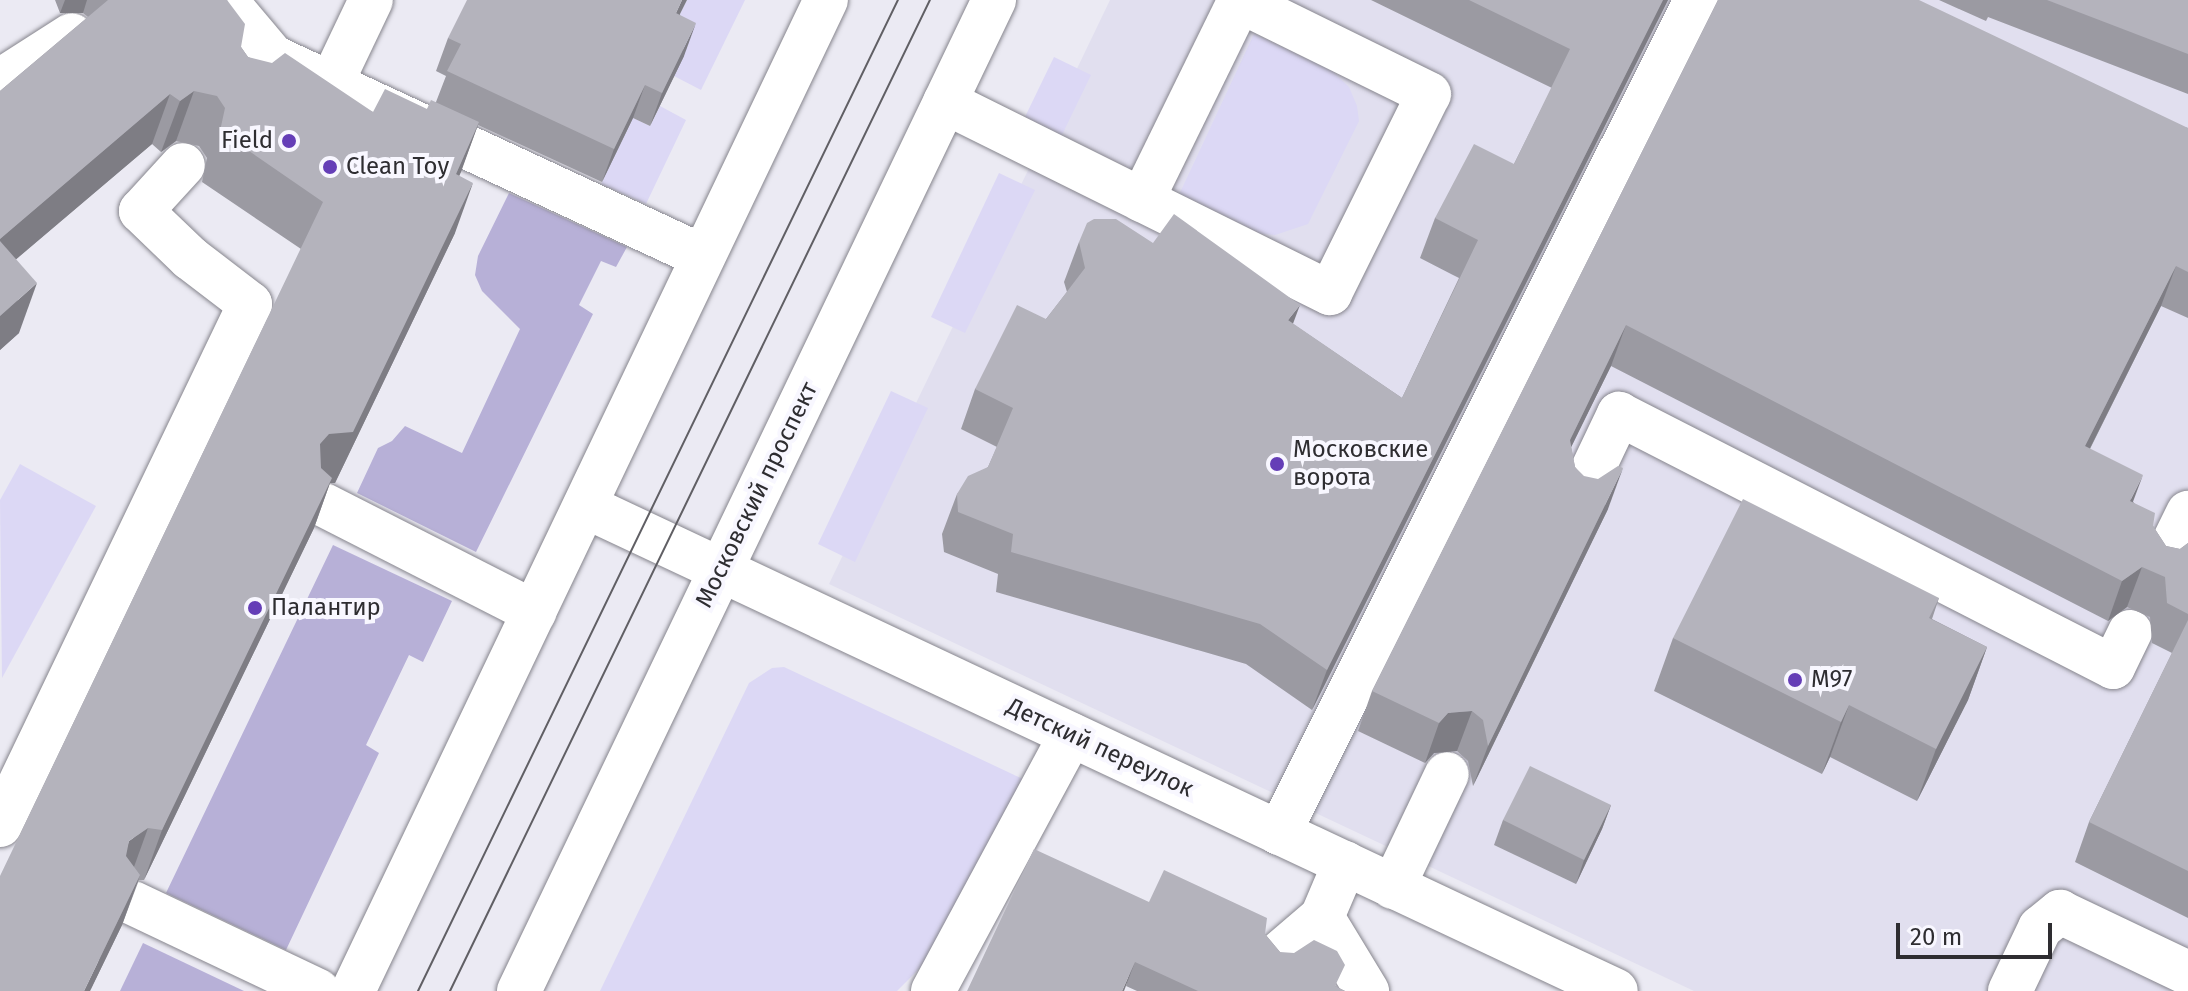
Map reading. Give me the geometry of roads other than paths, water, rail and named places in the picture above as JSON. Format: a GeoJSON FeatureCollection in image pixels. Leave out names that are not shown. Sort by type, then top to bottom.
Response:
{"type":"FeatureCollection","features":[{"type":"Feature","properties":{"kind":"main road"},"geometry":{"type":"LineString","coordinates":[[225,0],[259,73],[330,86],[703,257]]}},
{"type":"Feature","properties":{"kind":"main road"},"geometry":{"type":"LineString","coordinates":[[330,86],[371,0]]}},
{"type":"Feature","properties":{"kind":"main road"},"geometry":{"type":"LineString","coordinates":[[353,991],[826,0]]}},
{"type":"Feature","properties":{"kind":"main road","name":"Московский проспект"},"geometry":{"type":"LineString","coordinates":[[519,991],[994,0]]}},
{"type":"Feature","properties":{"kind":"main road"},"geometry":{"type":"LineString","coordinates":[[945,102],[1142,200],[1330,293],[1429,94],[1240,0],[1142,200]]}},
{"type":"Feature","properties":{"kind":"main road"},"geometry":{"type":"LineString","coordinates":[[1279,833],[1696,0]]}},
{"type":"Feature","properties":{"kind":"main road"},"geometry":{"type":"LineString","coordinates":[[0,81],[72,35]]}},
{"type":"Feature","properties":{"kind":"main road"},"geometry":{"type":"LineString","coordinates":[[6,841],[198,442],[250,304],[190,258],[141,211],[183,165]]}},
{"type":"Feature","properties":{"kind":"main road"},"geometry":{"type":"LineString","coordinates":[[1581,494],[1619,414],[2113,667],[2130,632]]}},
{"type":"Feature","properties":{"kind":"main road"},"geometry":{"type":"LineString","coordinates":[[324,505],[534,612]]}},
{"type":"Feature","properties":{"kind":"main road","name":"Детский переулок"},"geometry":{"type":"LineString","coordinates":[[585,506],[1606,989]]}},
{"type":"Feature","properties":{"kind":"main road"},"geometry":{"type":"LineString","coordinates":[[2163,564],[2188,513]]}},
{"type":"Feature","properties":{"kind":"main road"},"geometry":{"type":"LineString","coordinates":[[933,991],[1071,735]]}},
{"type":"Feature","properties":{"kind":"main road"},"geometry":{"type":"LineString","coordinates":[[1393,887],[1447,774]]}},
{"type":"Feature","properties":{"kind":"main road"},"geometry":{"type":"LineString","coordinates":[[1280,953],[1322,917],[1345,863]]}},
{"type":"Feature","properties":{"kind":"main road"},"geometry":{"type":"LineString","coordinates":[[133,903],[318,991]]}},
{"type":"Feature","properties":{"kind":"main road"},"geometry":{"type":"LineString","coordinates":[[2010,991],[2040,928],[2060,912],[2188,973]]}},
{"type":"Feature","properties":{"kind":"main road"},"geometry":{"type":"LineString","coordinates":[[1322,917],[1367,991]]}},
{"type":"Feature","properties":{"kind":"tram line"},"geometry":{"type":"LineString","coordinates":[[418,991],[898,0]]}},
{"type":"Feature","properties":{"kind":"tram line"},"geometry":{"type":"LineString","coordinates":[[450,991],[930,0]]}},
{"type":"Feature","properties":{"kind":"place","name":"Field"},"geometry":{"type":"Point","coordinates":[289,141]}},
{"type":"Feature","properties":{"kind":"place","name":"Clean Toy"},"geometry":{"type":"Point","coordinates":[330,167]}},
{"type":"Feature","properties":{"kind":"place","name":"Московские ворота"},"geometry":{"type":"Point","coordinates":[1277,464]}},
{"type":"Feature","properties":{"kind":"place","name":"Палантир"},"geometry":{"type":"Point","coordinates":[255,608]}},
{"type":"Feature","properties":{"kind":"place","name":"M97"},"geometry":{"type":"Point","coordinates":[1795,680]}}]}
